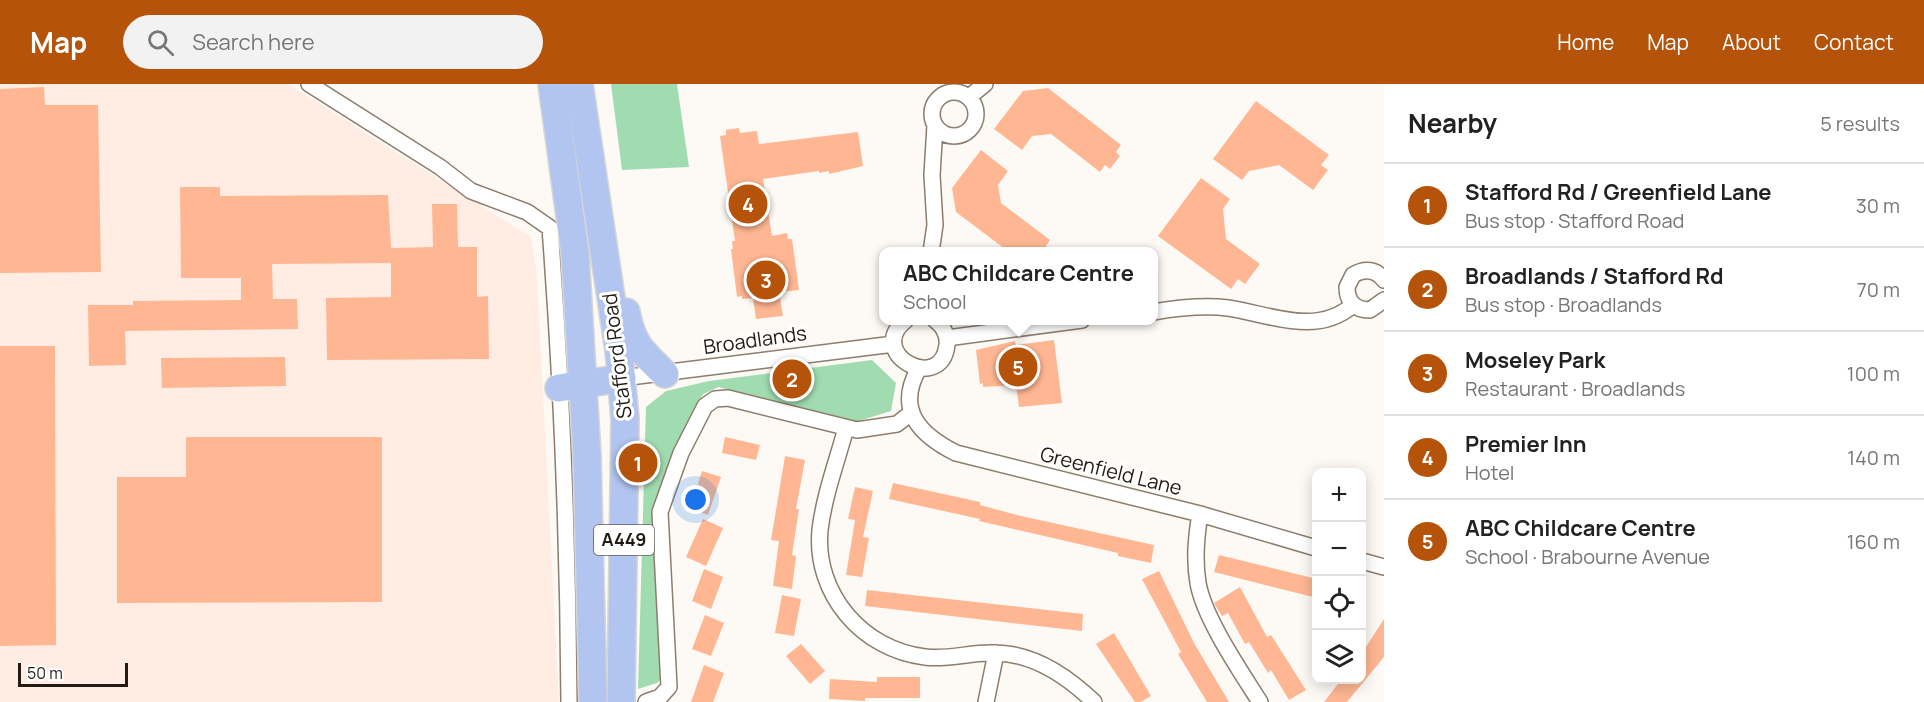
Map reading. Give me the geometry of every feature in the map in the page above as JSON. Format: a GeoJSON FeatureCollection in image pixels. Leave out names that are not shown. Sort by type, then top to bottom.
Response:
{"type":"FeatureCollection","features":[{"type":"Feature","properties":{"kind":"highway","name":"Stafford Road"},"geometry":{"type":"LineString","coordinates":[[552,84],[571,215],[571,386],[590,574],[593,702]]}},
{"type":"Feature","properties":{"kind":"highway","name":"Stafford Road"},"geometry":{"type":"LineString","coordinates":[[579,84],[622,378],[625,457],[621,702]]}},
{"type":"Feature","properties":{"kind":"highway"},"geometry":{"type":"LineString","coordinates":[[571,386],[591,376],[595,366],[592,261],[596,201]]}},
{"type":"Feature","properties":{"kind":"highway"},"geometry":{"type":"LineString","coordinates":[[596,201],[621,283],[630,331],[636,346],[665,374]]}},
{"type":"Feature","properties":{"kind":"highway"},"geometry":{"type":"LineString","coordinates":[[571,386],[622,378]]}},
{"type":"Feature","properties":{"kind":"highway"},"geometry":{"type":"LineString","coordinates":[[590,574],[602,520],[603,409],[610,389],[622,378]]}},
{"type":"Feature","properties":{"kind":"street"},"geometry":{"type":"LineString","coordinates":[[309,84],[440,167],[471,190],[527,212],[550,228],[571,386],[568,571],[569,702]]}},
{"type":"Feature","properties":{"kind":"street"},"geometry":{"type":"LineString","coordinates":[[969,97],[985,84]]}},
{"type":"Feature","properties":{"kind":"street"},"geometry":{"type":"LineString","coordinates":[[932,247],[934,225],[934,156],[935,125],[932,110],[943,94],[958,92],[969,97],[975,105],[974,123],[970,129],[958,135],[934,156]]}},
{"type":"Feature","properties":{"kind":"street"},"geometry":{"type":"LineString","coordinates":[[935,125],[944,133],[958,135]]}},
{"type":"Feature","properties":{"kind":"street"},"geometry":{"type":"LineString","coordinates":[[1384,280],[1370,270],[1353,275],[1347,287],[1347,294],[1358,308],[1370,310],[1384,300]]}},
{"type":"Feature","properties":{"kind":"street"},"geometry":{"type":"LineString","coordinates":[[1158,312],[1211,307],[1303,321],[1334,317],[1353,304]]}},
{"type":"Feature","properties":{"kind":"street"},"geometry":{"type":"LineString","coordinates":[[902,325],[898,329],[894,344],[905,363],[919,368],[927,368],[940,360],[945,353],[947,338],[940,325]]}},
{"type":"Feature","properties":{"kind":"street"},"geometry":{"type":"LineString","coordinates":[[947,338],[1050,325]]}},
{"type":"Feature","properties":{"kind":"street","name":"Broadlands"},"geometry":{"type":"LineString","coordinates":[[622,378],[894,344]]}},
{"type":"Feature","properties":{"kind":"street"},"geometry":{"type":"LineString","coordinates":[[646,702],[660,697],[669,687],[660,512],[681,453],[705,406],[715,399],[728,398],[846,428],[868,430],[897,424],[912,412],[912,379],[919,368]]}},
{"type":"Feature","properties":{"kind":"street","name":"Greenfield Lane"},"geometry":{"type":"LineString","coordinates":[[912,412],[923,432],[956,453],[1200,514],[1312,547]]}},
{"type":"Feature","properties":{"kind":"street"},"geometry":{"type":"LineString","coordinates":[[846,428],[820,530],[823,571],[835,600],[868,636],[896,650],[927,658],[996,653],[1034,659],[1094,702]]}},
{"type":"Feature","properties":{"kind":"street"},"geometry":{"type":"LineString","coordinates":[[1200,514],[1194,549],[1198,585],[1209,613],[1260,702]]}},
{"type":"Feature","properties":{"kind":"street"},"geometry":{"type":"LineString","coordinates":[[1366,562],[1384,567]]}},
{"type":"Feature","properties":{"kind":"street"},"geometry":{"type":"LineString","coordinates":[[986,702],[996,653]]}},
{"type":"Feature","properties":{"kind":"shaded area"},"geometry":{"type":"Polygon","coordinates":[[[0,84],[288,84],[531,237],[537,276],[559,702],[0,702],[0,84]]]}},
{"type":"Feature","properties":{"kind":"green space"},"geometry":{"type":"Polygon","coordinates":[[[611,84],[677,84],[689,167],[622,170],[611,84]]]}},
{"type":"Feature","properties":{"kind":"green space"},"geometry":{"type":"Polygon","coordinates":[[[872,360],[896,383],[891,411],[846,425],[719,387],[703,394],[657,501],[666,674],[657,683],[638,689],[646,407],[666,391],[709,381],[872,360]]]}},
{"type":"Feature","properties":{"kind":"building"},"geometry":{"type":"Polygon","coordinates":[[[44,87],[45,105],[98,105],[101,272],[0,273],[0,89],[44,87]]]}},
{"type":"Feature","properties":{"kind":"building"},"geometry":{"type":"Polygon","coordinates":[[[1048,88],[1121,145],[1116,152],[1120,156],[1110,169],[1105,165],[1100,172],[1051,134],[1032,136],[1022,150],[994,129],[1023,91],[1048,88]]]}},
{"type":"Feature","properties":{"kind":"building"},"geometry":{"type":"Polygon","coordinates":[[[1256,101],[1329,155],[1321,165],[1328,170],[1313,190],[1279,165],[1249,171],[1242,180],[1213,159],[1256,101]]]}},
{"type":"Feature","properties":{"kind":"building"},"geometry":{"type":"Polygon","coordinates":[[[739,128],[740,133],[757,131],[759,144],[858,132],[863,166],[829,174],[829,171],[819,173],[819,171],[763,179],[772,236],[787,233],[788,239],[792,239],[799,290],[779,292],[783,316],[756,319],[753,298],[737,297],[731,249],[733,249],[732,241],[735,241],[720,136],[726,135],[726,130],[739,128]]]}},
{"type":"Feature","properties":{"kind":"building"},"geometry":{"type":"Polygon","coordinates":[[[981,150],[1008,171],[998,185],[1001,203],[1050,240],[1045,247],[1002,247],[956,212],[952,188],[981,150]]]}},
{"type":"Feature","properties":{"kind":"building"},"geometry":{"type":"Polygon","coordinates":[[[1201,178],[1230,199],[1223,209],[1226,239],[1260,264],[1245,284],[1238,279],[1231,289],[1158,236],[1201,178]]]}},
{"type":"Feature","properties":{"kind":"building"},"geometry":{"type":"Polygon","coordinates":[[[180,187],[220,187],[220,196],[388,195],[391,248],[433,247],[432,204],[457,204],[458,247],[477,247],[477,297],[488,296],[489,359],[327,360],[326,298],[391,297],[391,263],[272,264],[273,299],[297,299],[298,329],[125,331],[126,365],[89,366],[88,305],[133,305],[133,301],[241,300],[241,278],[181,278],[180,187]]]}},
{"type":"Feature","properties":{"kind":"building"},"geometry":{"type":"Polygon","coordinates":[[[1054,340],[1062,403],[1019,407],[1016,385],[983,387],[983,383],[980,384],[976,350],[1015,341],[1016,345],[1054,340]]]}},
{"type":"Feature","properties":{"kind":"building"},"geometry":{"type":"Polygon","coordinates":[[[0,346],[55,346],[56,645],[0,646],[0,346]]]}},
{"type":"Feature","properties":{"kind":"building"},"geometry":{"type":"Polygon","coordinates":[[[285,357],[286,386],[162,388],[161,358],[285,357]]]}},
{"type":"Feature","properties":{"kind":"building"},"geometry":{"type":"Polygon","coordinates":[[[186,437],[382,437],[382,602],[117,603],[117,477],[186,477],[186,437]]]}},
{"type":"Feature","properties":{"kind":"building"},"geometry":{"type":"Polygon","coordinates":[[[725,437],[760,445],[756,460],[722,453],[725,437]]]}},
{"type":"Feature","properties":{"kind":"building"},"geometry":{"type":"Polygon","coordinates":[[[785,456],[805,460],[796,509],[799,509],[792,555],[796,556],[792,589],[773,586],[779,541],[771,540],[785,456]]]}},
{"type":"Feature","properties":{"kind":"building"},"geometry":{"type":"Polygon","coordinates":[[[702,471],[721,477],[708,515],[690,509],[702,471]]]}},
{"type":"Feature","properties":{"kind":"building"},"geometry":{"type":"Polygon","coordinates":[[[893,483],[980,502],[980,505],[1021,516],[1154,545],[1151,563],[1118,556],[1118,553],[979,521],[980,519],[889,499],[893,483]]]}},
{"type":"Feature","properties":{"kind":"building"},"geometry":{"type":"Polygon","coordinates":[[[855,487],[873,491],[863,537],[869,538],[862,577],[846,575],[855,520],[848,519],[855,487]]]}},
{"type":"Feature","properties":{"kind":"building"},"geometry":{"type":"Polygon","coordinates":[[[703,519],[723,528],[706,566],[686,557],[703,519]]]}},
{"type":"Feature","properties":{"kind":"building"},"geometry":{"type":"Polygon","coordinates":[[[1219,555],[1312,578],[1312,597],[1214,572],[1219,555]]]}},
{"type":"Feature","properties":{"kind":"building"},"geometry":{"type":"Polygon","coordinates":[[[704,569],[723,577],[711,609],[692,601],[704,569]]]}},
{"type":"Feature","properties":{"kind":"building"},"geometry":{"type":"Polygon","coordinates":[[[1159,571],[1194,643],[1229,702],[1207,702],[1178,654],[1181,652],[1142,579],[1159,571]]]}},
{"type":"Feature","properties":{"kind":"building"},"geometry":{"type":"Polygon","coordinates":[[[1240,587],[1267,637],[1271,635],[1306,690],[1289,700],[1271,670],[1268,673],[1249,642],[1245,644],[1228,613],[1222,616],[1214,603],[1240,587]]]}},
{"type":"Feature","properties":{"kind":"building"},"geometry":{"type":"Polygon","coordinates":[[[867,590],[1083,614],[1082,631],[865,606],[867,590]]]}},
{"type":"Feature","properties":{"kind":"building"},"geometry":{"type":"Polygon","coordinates":[[[782,595],[801,599],[794,636],[775,633],[782,595]]]}},
{"type":"Feature","properties":{"kind":"building"},"geometry":{"type":"Polygon","coordinates":[[[705,615],[724,623],[711,656],[692,649],[705,615]]]}},
{"type":"Feature","properties":{"kind":"building"},"geometry":{"type":"Polygon","coordinates":[[[1384,619],[1384,657],[1366,679],[1366,647],[1384,619]]]}},
{"type":"Feature","properties":{"kind":"building"},"geometry":{"type":"Polygon","coordinates":[[[1114,633],[1151,696],[1141,702],[1135,702],[1096,644],[1114,633]]]}},
{"type":"Feature","properties":{"kind":"building"},"geometry":{"type":"Polygon","coordinates":[[[801,644],[825,671],[810,684],[786,656],[801,644]]]}},
{"type":"Feature","properties":{"kind":"building"},"geometry":{"type":"Polygon","coordinates":[[[704,665],[724,673],[713,702],[691,702],[704,665]]]}},
{"type":"Feature","properties":{"kind":"building"},"geometry":{"type":"Polygon","coordinates":[[[877,677],[920,677],[920,698],[865,698],[865,701],[829,699],[830,679],[877,682],[877,677]]]}},
{"type":"Feature","properties":{"kind":"building"},"geometry":{"type":"Polygon","coordinates":[[[1338,684],[1362,684],[1347,702],[1324,702],[1338,684]]]}},
{"type":"Feature","properties":{"kind":"place","name":"Premier Inn"},"geometry":{"type":"Point","coordinates":[748,204]}},
{"type":"Feature","properties":{"kind":"place","name":"Moseley Park"},"geometry":{"type":"Point","coordinates":[766,280]}},
{"type":"Feature","properties":{"kind":"place","name":"ABC Childcare Centre"},"geometry":{"type":"Point","coordinates":[1018,367]}},
{"type":"Feature","properties":{"kind":"place","name":"Broadlands / Stafford Rd"},"geometry":{"type":"Point","coordinates":[792,379]}},
{"type":"Feature","properties":{"kind":"place","name":"Stafford Rd / Greenfield Lane"},"geometry":{"type":"Point","coordinates":[638,463]}}]}
